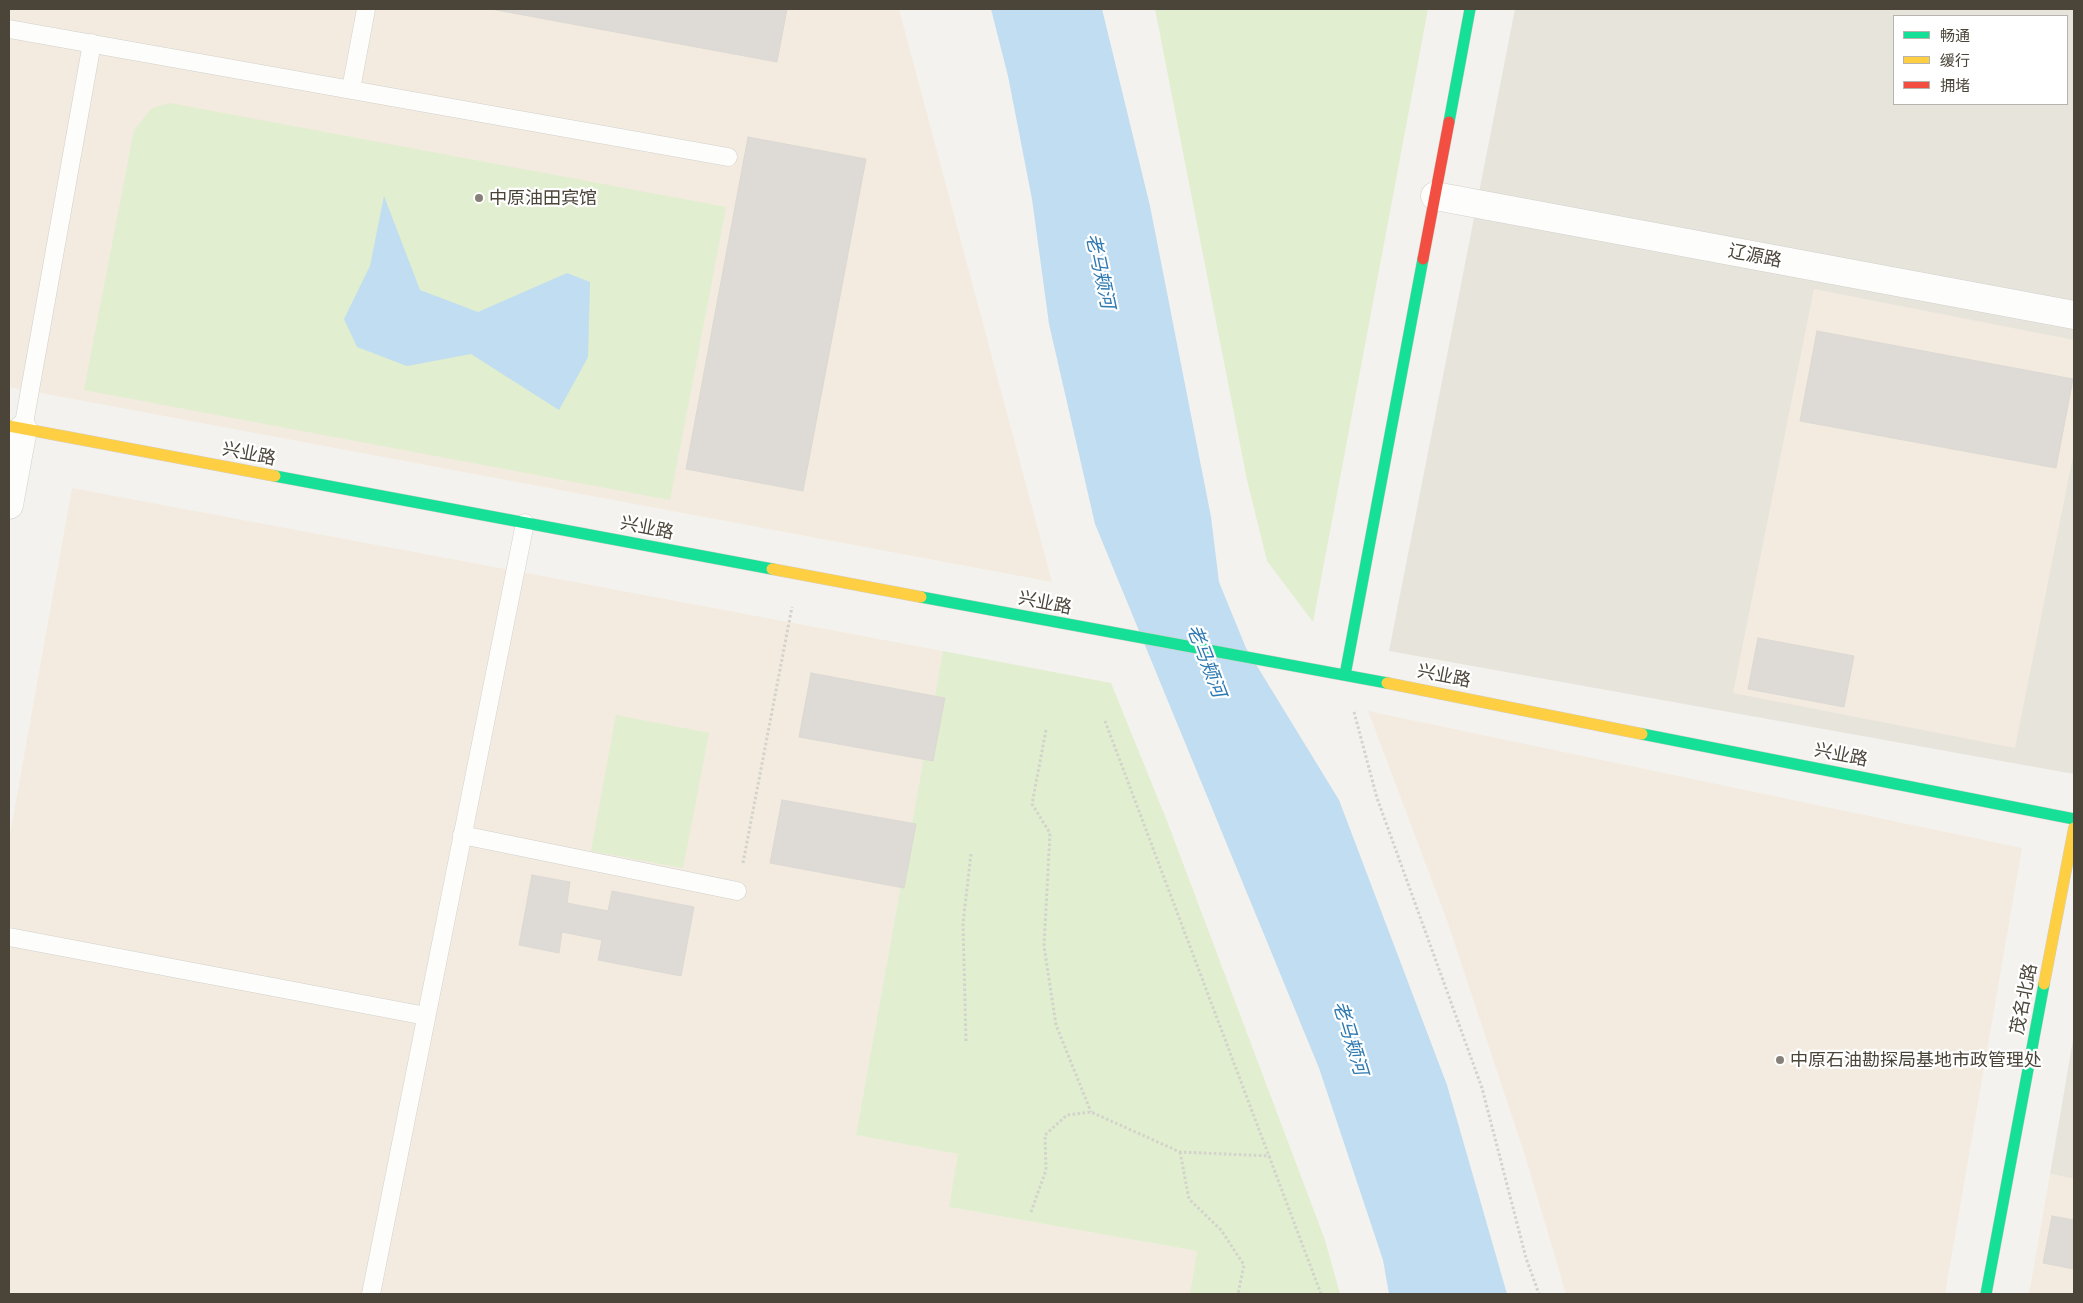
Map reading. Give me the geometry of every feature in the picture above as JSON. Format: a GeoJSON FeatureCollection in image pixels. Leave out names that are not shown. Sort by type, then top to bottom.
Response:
{"type":"FeatureCollection","features":[{"type":"Feature","properties":{"kind":"street"},"geometry":{"type":"LineString","coordinates":[[1345,675],[1470,9]]}},
{"type":"Feature","properties":{"kind":"street","name":"辽源路"},"geometry":{"type":"LineString","coordinates":[[1435,196],[2074,315]]}},
{"type":"Feature","properties":{"kind":"street"},"geometry":{"type":"LineString","coordinates":[[9,505],[16,428]]}},
{"type":"Feature","properties":{"kind":"street","name":"兴业路"},"geometry":{"type":"LineString","coordinates":[[16,428],[1287,666],[1345,675],[2074,819]]}},
{"type":"Feature","properties":{"kind":"street","name":"茂名北路"},"geometry":{"type":"LineString","coordinates":[[1986,1294],[2074,828]]}},
{"type":"Feature","properties":{"kind":"lane"},"geometry":{"type":"LineString","coordinates":[[351,89],[366,9]]}},
{"type":"Feature","properties":{"kind":"lane"},"geometry":{"type":"LineString","coordinates":[[9,29],[728,157]]}},
{"type":"Feature","properties":{"kind":"lane"},"geometry":{"type":"LineString","coordinates":[[16,428],[92,43]]}},
{"type":"Feature","properties":{"kind":"lane"},"geometry":{"type":"LineString","coordinates":[[371,1294],[525,523]]}},
{"type":"Feature","properties":{"kind":"lane"},"geometry":{"type":"LineString","coordinates":[[462,835],[737,891]]}},
{"type":"Feature","properties":{"kind":"lane"},"geometry":{"type":"LineString","coordinates":[[9,937],[426,1016]]}},
{"type":"Feature","properties":{"kind":"path"},"geometry":{"type":"LineString","coordinates":[[737,891],[799,575]]}},
{"type":"Feature","properties":{"kind":"path"},"geometry":{"type":"LineString","coordinates":[[1345,675],[1376,798],[1482,1088],[1526,1258],[1539,1294]]}},
{"type":"Feature","properties":{"kind":"path"},"geometry":{"type":"LineString","coordinates":[[1105,721],[1321,1294]]}},
{"type":"Feature","properties":{"kind":"path"},"geometry":{"type":"LineString","coordinates":[[1046,730],[1032,804],[1050,833],[1044,946],[1056,1025],[1091,1112]]}},
{"type":"Feature","properties":{"kind":"path"},"geometry":{"type":"LineString","coordinates":[[966,1041],[963,923],[971,854]]}},
{"type":"Feature","properties":{"kind":"path"},"geometry":{"type":"LineString","coordinates":[[1031,1212],[1046,1170],[1045,1135],[1067,1115],[1091,1112],[1180,1152],[1270,1156]]}},
{"type":"Feature","properties":{"kind":"path"},"geometry":{"type":"LineString","coordinates":[[1180,1152],[1189,1199],[1221,1230],[1244,1265],[1238,1294]]}},
{"type":"Feature","properties":{"kind":"shaded area","name":"中原油田宾馆"},"geometry":{"type":"Polygon","coordinates":[[[9,9],[899,9],[1052,582],[9,387],[9,9]]]}},
{"type":"Feature","properties":{"kind":"shaded area"},"geometry":{"type":"Polygon","coordinates":[[[1515,9],[2074,9],[2074,774],[1389,651],[1515,9]]]}},
{"type":"Feature","properties":{"kind":"shaded area"},"geometry":{"type":"Polygon","coordinates":[[[1814,289],[2074,340],[2074,451],[2015,748],[1733,693],[1814,289]]]}},
{"type":"Feature","properties":{"kind":"shaded area"},"geometry":{"type":"Polygon","coordinates":[[[72,488],[943,651],[856,1135],[959,1154],[949,1207],[1197,1251],[1190,1294],[9,1294],[9,840],[72,488]]]}},
{"type":"Feature","properties":{"kind":"shaded area"},"geometry":{"type":"Polygon","coordinates":[[[1368,711],[2022,848],[1945,1294],[1566,1294],[1526,1159],[1448,923],[1368,711]]]}},
{"type":"Feature","properties":{"kind":"shaded area"},"geometry":{"type":"Polygon","coordinates":[[[2074,1034],[2074,1179],[2050,1174],[2074,1034]]]}},
{"type":"Feature","properties":{"kind":"shaded area"},"geometry":{"type":"Polygon","coordinates":[[[2050,1174],[2074,1179],[2074,1294],[2029,1294],[2050,1174]]]}},
{"type":"Feature","properties":{"kind":"green space"},"geometry":{"type":"Polygon","coordinates":[[[1155,9],[1428,9],[1313,622],[1267,561],[1247,480],[1155,9]]]}},
{"type":"Feature","properties":{"kind":"green space"},"geometry":{"type":"Polygon","coordinates":[[[170,103],[726,207],[670,500],[84,390],[134,130],[152,108],[170,103]]]}},
{"type":"Feature","properties":{"kind":"green space"},"geometry":{"type":"Polygon","coordinates":[[[943,651],[1111,683],[1167,821],[1325,1240],[1340,1294],[1190,1294],[1197,1251],[949,1207],[958,1154],[856,1135],[943,651]]]}},
{"type":"Feature","properties":{"kind":"green space"},"geometry":{"type":"Polygon","coordinates":[[[616,715],[709,733],[683,868],[591,851],[616,715]]]}},
{"type":"Feature","properties":{"kind":"water","name":"老马颊河"},"geometry":{"type":"Polygon","coordinates":[[[991,9],[1102,9],[1150,206],[1211,517],[1219,582],[1246,648],[1339,800],[1447,1085],[1507,1294],[1389,1294],[1383,1260],[1319,1068],[1095,524],[1049,324],[1032,199],[1008,76],[991,9]]]}},
{"type":"Feature","properties":{"kind":"water"},"geometry":{"type":"Polygon","coordinates":[[[384,196],[420,290],[478,312],[567,273],[590,282],[588,357],[559,410],[471,354],[407,366],[357,347],[344,319],[370,266],[384,196]]]}},
{"type":"Feature","properties":{"kind":"building"},"geometry":{"type":"Polygon","coordinates":[[[491,9],[787,9],[777,62],[491,9]]]}},
{"type":"Feature","properties":{"kind":"building"},"geometry":{"type":"Polygon","coordinates":[[[748,137],[866,159],[803,491],[686,469],[748,137]]]}},
{"type":"Feature","properties":{"kind":"building"},"geometry":{"type":"Polygon","coordinates":[[[1817,331],[2073,379],[2056,468],[1800,421],[1817,331]]]}},
{"type":"Feature","properties":{"kind":"building"},"geometry":{"type":"Polygon","coordinates":[[[1758,638],[1854,656],[1844,707],[1748,689],[1758,638]]]}},
{"type":"Feature","properties":{"kind":"building"},"geometry":{"type":"Polygon","coordinates":[[[811,673],[945,698],[933,761],[799,737],[811,673]]]}},
{"type":"Feature","properties":{"kind":"building"},"geometry":{"type":"Polygon","coordinates":[[[782,800],[916,824],[904,888],[770,863],[782,800]]]}},
{"type":"Feature","properties":{"kind":"building"},"geometry":{"type":"Polygon","coordinates":[[[532,875],[570,882],[567,903],[608,911],[612,891],[694,907],[681,976],[598,960],[602,940],[562,932],[559,953],[519,945],[532,875]]]}},
{"type":"Feature","properties":{"kind":"building"},"geometry":{"type":"Polygon","coordinates":[[[2052,1216],[2074,1220],[2074,1269],[2043,1263],[2052,1216]]]}},
{"type":"Feature","properties":{"kind":"traffic: fast"},"geometry":{"type":"LineString","coordinates":[[1449,122],[1470,9]]}},
{"type":"Feature","properties":{"kind":"traffic: fast"},"geometry":{"type":"LineString","coordinates":[[1345,675],[1423,259]]}},
{"type":"Feature","properties":{"kind":"traffic: fast"},"geometry":{"type":"LineString","coordinates":[[275,476],[772,569]]}},
{"type":"Feature","properties":{"kind":"traffic: fast"},"geometry":{"type":"LineString","coordinates":[[921,597],[1387,683]]}},
{"type":"Feature","properties":{"kind":"traffic: fast"},"geometry":{"type":"LineString","coordinates":[[1642,734],[2074,819]]}},
{"type":"Feature","properties":{"kind":"traffic: fast"},"geometry":{"type":"LineString","coordinates":[[1986,1294],[2044,984]]}},
{"type":"Feature","properties":{"kind":"traffic: slow"},"geometry":{"type":"LineString","coordinates":[[9,426],[275,476]]}},
{"type":"Feature","properties":{"kind":"traffic: slow"},"geometry":{"type":"LineString","coordinates":[[772,569],[921,597]]}},
{"type":"Feature","properties":{"kind":"traffic: slow"},"geometry":{"type":"LineString","coordinates":[[1387,683],[1642,734]]}},
{"type":"Feature","properties":{"kind":"traffic: slow"},"geometry":{"type":"LineString","coordinates":[[2044,984],[2074,828]]}},
{"type":"Feature","properties":{"kind":"traffic: jam"},"geometry":{"type":"LineString","coordinates":[[1423,259],[1449,122]]}},
{"type":"Feature","properties":{"kind":"place","name":"中原油田宾馆"},"geometry":{"type":"Point","coordinates":[479,198]}},
{"type":"Feature","properties":{"kind":"place","name":"中原石油勘探局基地市政管理处"},"geometry":{"type":"Point","coordinates":[1780,1060]}}]}
